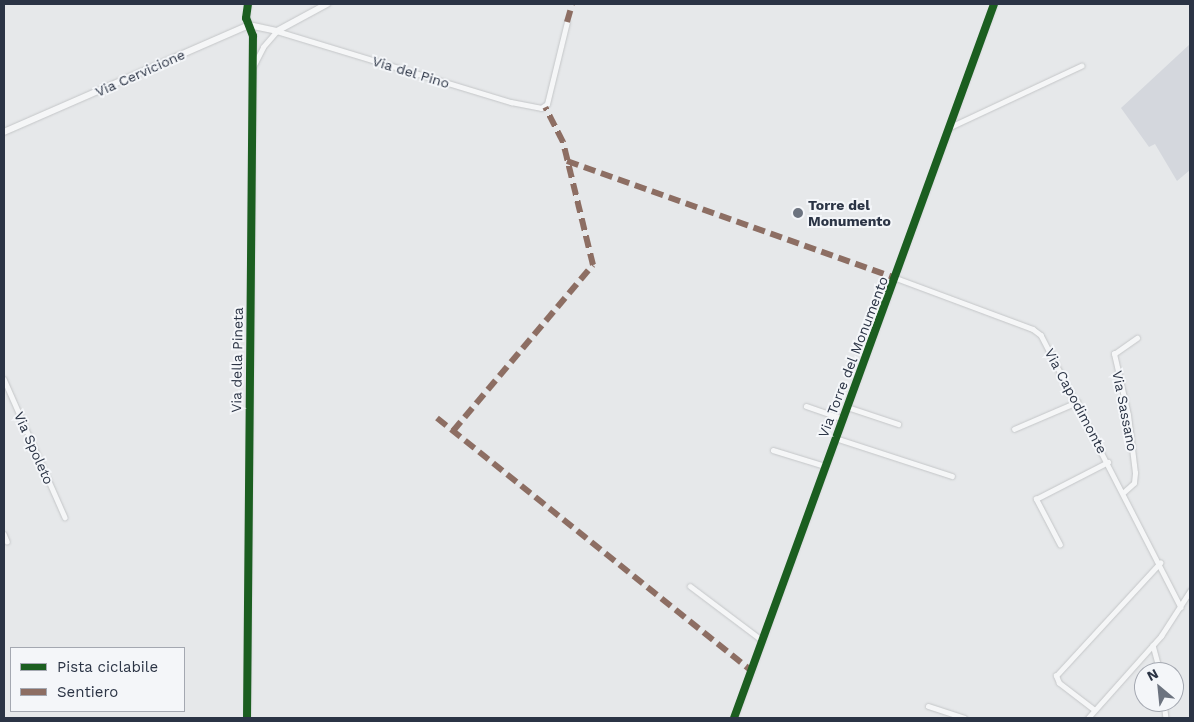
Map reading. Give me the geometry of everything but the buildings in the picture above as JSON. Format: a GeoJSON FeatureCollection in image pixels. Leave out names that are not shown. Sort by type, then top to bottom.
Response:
{"type":"FeatureCollection","features":[{"type":"Feature","properties":{"kind":"street","name":"Via della Pineta"},"geometry":{"type":"LineString","coordinates":[[246,718],[251,73],[254,36],[246,18],[248,4]]}},
{"type":"Feature","properties":{"kind":"street"},"geometry":{"type":"LineString","coordinates":[[251,73],[261,50],[278,30],[328,4]]}},
{"type":"Feature","properties":{"kind":"street","name":"Via Torre del Monumento"},"geometry":{"type":"LineString","coordinates":[[734,718],[835,438],[896,278],[994,4]]}},
{"type":"Feature","properties":{"kind":"street","name":"Via del Pino"},"geometry":{"type":"LineString","coordinates":[[278,30],[514,103],[538,108],[545,107],[566,22]]}},
{"type":"Feature","properties":{"kind":"street"},"geometry":{"type":"LineString","coordinates":[[249,25],[278,30]]}},
{"type":"Feature","properties":{"kind":"street","name":"Via Cervicione"},"geometry":{"type":"LineString","coordinates":[[4,132],[249,25]]}},
{"type":"Feature","properties":{"kind":"street"},"geometry":{"type":"LineString","coordinates":[[950,127],[1081,66]]}},
{"type":"Feature","properties":{"kind":"street","name":"Via Capodimonte"},"geometry":{"type":"LineString","coordinates":[[896,278],[1038,332],[1124,492],[1181,607]]}},
{"type":"Feature","properties":{"kind":"street","name":"Via Sassano"},"geometry":{"type":"LineString","coordinates":[[1124,492],[1134,484],[1135,473],[1128,415],[1114,354],[1138,338]]}},
{"type":"Feature","properties":{"kind":"street","name":"Via Spoleto"},"geometry":{"type":"LineString","coordinates":[[4,379],[65,517]]}},
{"type":"Feature","properties":{"kind":"street"},"geometry":{"type":"LineString","coordinates":[[1014,429],[1077,402]]}},
{"type":"Feature","properties":{"kind":"street"},"geometry":{"type":"LineString","coordinates":[[806,406],[843,419]]}},
{"type":"Feature","properties":{"kind":"street"},"geometry":{"type":"LineString","coordinates":[[847,407],[898,424]]}},
{"type":"Feature","properties":{"kind":"street"},"geometry":{"type":"LineString","coordinates":[[835,438],[952,476]]}},
{"type":"Feature","properties":{"kind":"street"},"geometry":{"type":"LineString","coordinates":[[773,450],[825,466]]}},
{"type":"Feature","properties":{"kind":"street"},"geometry":{"type":"LineString","coordinates":[[1060,545],[1036,499],[1108,462]]}},
{"type":"Feature","properties":{"kind":"street"},"geometry":{"type":"LineString","coordinates":[[4,534],[7,542]]}},
{"type":"Feature","properties":{"kind":"street"},"geometry":{"type":"LineString","coordinates":[[1094,710],[1058,683],[1056,676],[1160,562]]}},
{"type":"Feature","properties":{"kind":"street"},"geometry":{"type":"LineString","coordinates":[[690,586],[763,641]]}},
{"type":"Feature","properties":{"kind":"street"},"geometry":{"type":"LineString","coordinates":[[1088,718],[1153,645],[1181,607],[1190,591]]}},
{"type":"Feature","properties":{"kind":"street"},"geometry":{"type":"LineString","coordinates":[[1153,645],[1157,662]]}},
{"type":"Feature","properties":{"kind":"street"},"geometry":{"type":"LineString","coordinates":[[928,706],[964,718]]}},
{"type":"Feature","properties":{"kind":"shaded area"},"geometry":{"type":"Polygon","coordinates":[[[1190,44],[1190,170],[1177,181],[1155,144],[1149,147],[1121,108],[1190,44]]]}},
{"type":"Feature","properties":{"kind":"marked path"},"geometry":{"type":"LineString","coordinates":[[567,22],[572,4]]}},
{"type":"Feature","properties":{"kind":"marked path"},"geometry":{"type":"LineString","coordinates":[[453,431],[593,265],[563,142],[545,107]]}},
{"type":"Feature","properties":{"kind":"marked path"},"geometry":{"type":"LineString","coordinates":[[567,161],[896,278]]}},
{"type":"Feature","properties":{"kind":"marked path"},"geometry":{"type":"LineString","coordinates":[[437,418],[752,671]]}},
{"type":"Feature","properties":{"kind":"cycle path"},"geometry":{"type":"LineString","coordinates":[[247,718],[253,36],[246,18],[248,4]]}},
{"type":"Feature","properties":{"kind":"cycle path"},"geometry":{"type":"LineString","coordinates":[[734,718],[994,4]]}},
{"type":"Feature","properties":{"kind":"place","name":"Torre del Monumento"},"geometry":{"type":"Point","coordinates":[798,213]}}]}
